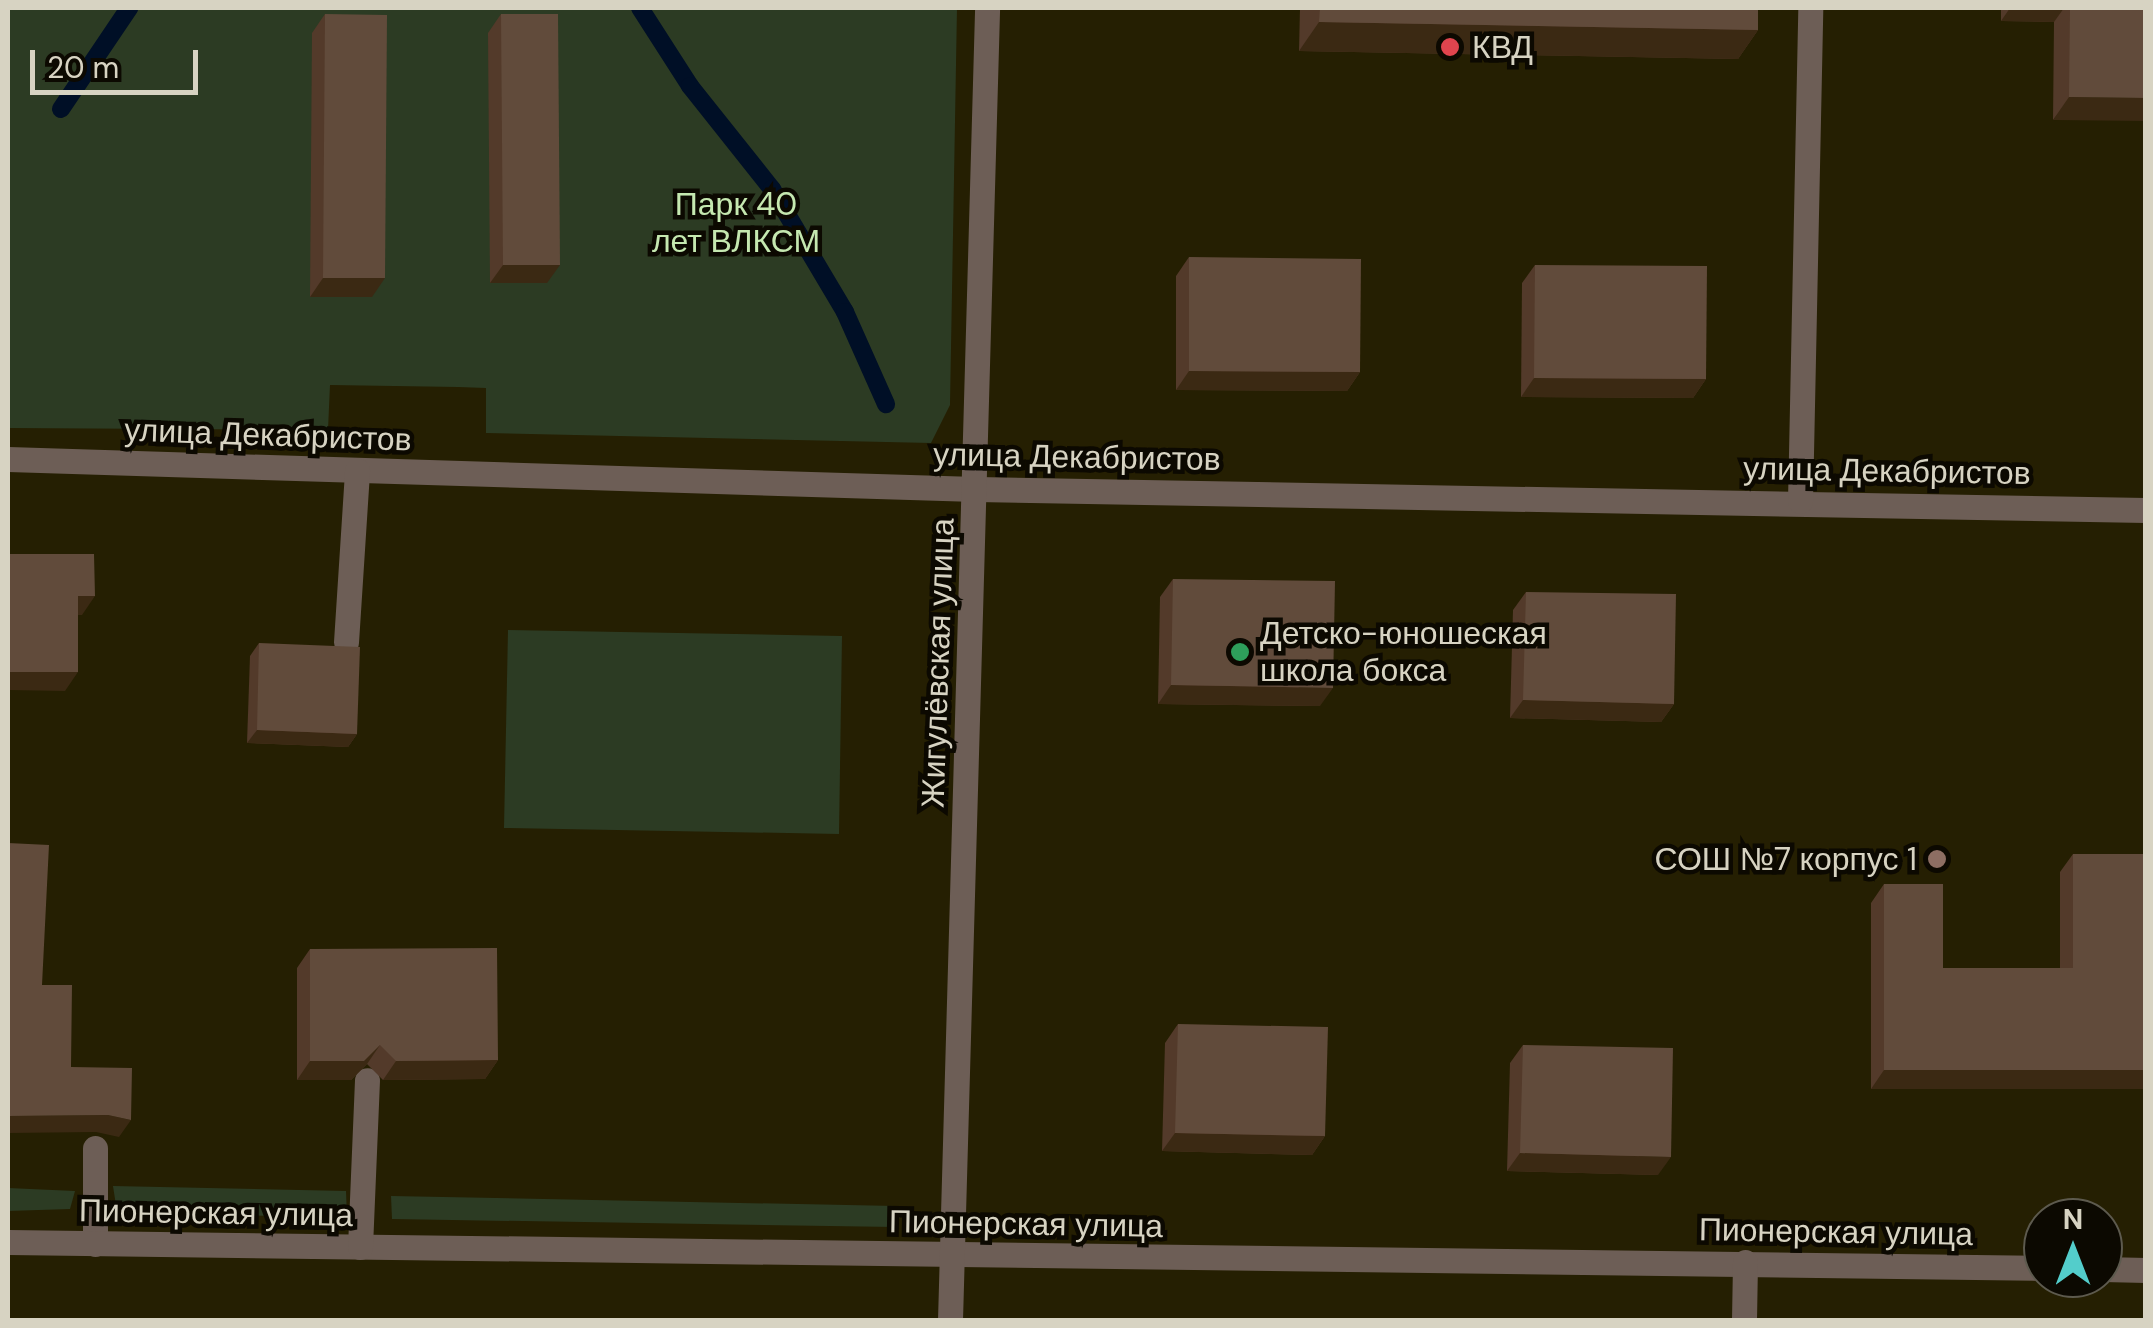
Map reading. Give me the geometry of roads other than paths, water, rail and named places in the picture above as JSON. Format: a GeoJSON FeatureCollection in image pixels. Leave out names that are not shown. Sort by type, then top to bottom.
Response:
{"type":"FeatureCollection","features":[{"type":"Feature","properties":{"kind":"street","name":"Жигулёвская улица"},"geometry":{"type":"LineString","coordinates":[[950,1320],[987,8]]}},
{"type":"Feature","properties":{"kind":"street"},"geometry":{"type":"LineString","coordinates":[[1800,501],[1810,8]]}},
{"type":"Feature","properties":{"kind":"street","name":"улица Декабристов"},"geometry":{"type":"LineString","coordinates":[[8,460],[976,489],[2146,510]]}},
{"type":"Feature","properties":{"kind":"street"},"geometry":{"type":"LineString","coordinates":[[346,642],[357,470]]}},
{"type":"Feature","properties":{"kind":"street"},"geometry":{"type":"LineString","coordinates":[[360,1248],[368,1080]]}},
{"type":"Feature","properties":{"kind":"street"},"geometry":{"type":"LineString","coordinates":[[94,1148],[95,1244]]}},
{"type":"Feature","properties":{"kind":"street","name":"Пионерская улица"},"geometry":{"type":"LineString","coordinates":[[8,1242],[952,1257],[2023,1268]]}},
{"type":"Feature","properties":{"kind":"street"},"geometry":{"type":"LineString","coordinates":[[1744,1320],[1745,1262]]}},
{"type":"Feature","properties":{"kind":"waterway"},"geometry":{"type":"LineString","coordinates":[[61,109],[129,8]]}},
{"type":"Feature","properties":{"kind":"waterway"},"geometry":{"type":"LineString","coordinates":[[640,8],[690,86],[772,189],[845,312],[886,404]]}},
{"type":"Feature","properties":{"kind":"place","name":"КВД"},"geometry":{"type":"Point","coordinates":[1450,47]}},
{"type":"Feature","properties":{"kind":"place","name":"Детско-юношеская школа бокса"},"geometry":{"type":"Point","coordinates":[1240,652]}},
{"type":"Feature","properties":{"kind":"place","name":"СОШ №7 корпус 1"},"geometry":{"type":"Point","coordinates":[1937,859]}},
{"type":"Feature","properties":{"kind":"park label","name":"Парк 40 лет ВЛКСМ"},"geometry":{"type":"Point","coordinates":[736,224]}}]}
